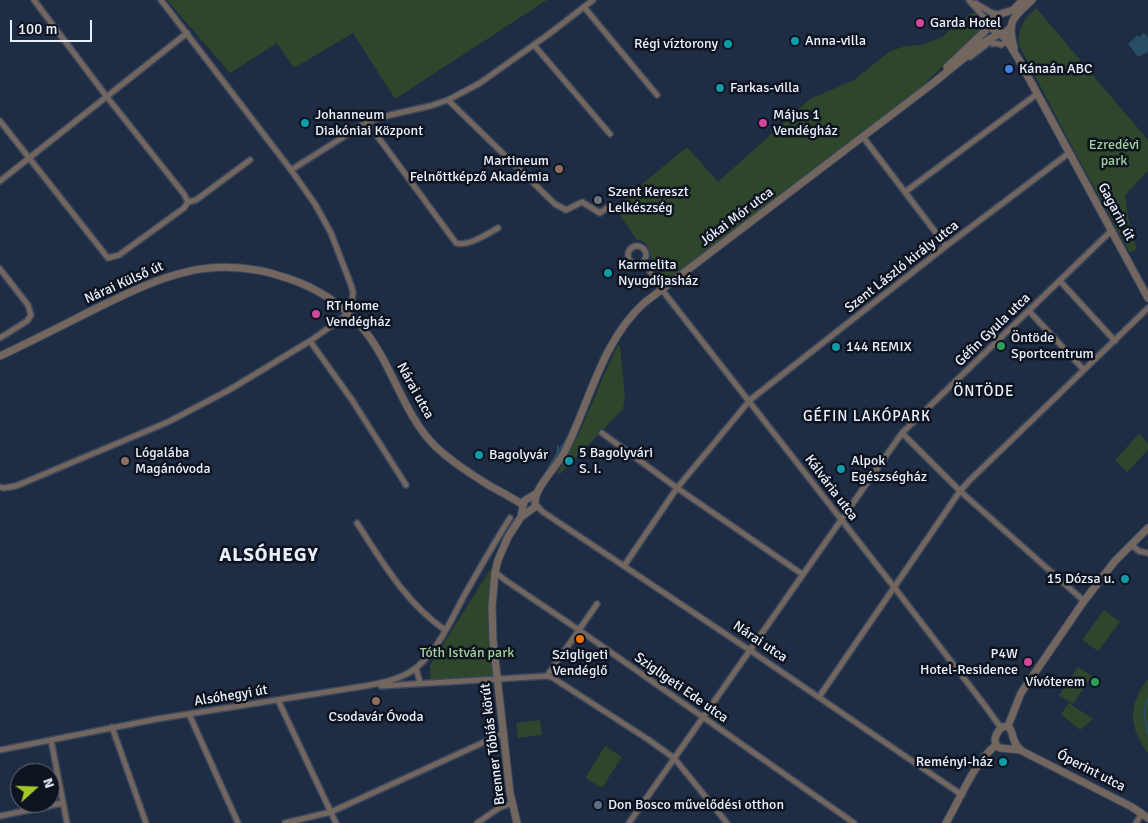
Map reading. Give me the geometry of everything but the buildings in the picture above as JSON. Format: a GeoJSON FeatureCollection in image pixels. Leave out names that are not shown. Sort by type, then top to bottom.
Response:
{"type":"FeatureCollection","features":[{"type":"Feature","properties":{"kind":"street"},"geometry":{"type":"LineString","coordinates":[[34,0],[107,97],[184,194],[188,202]]}},
{"type":"Feature","properties":{"kind":"street"},"geometry":{"type":"LineString","coordinates":[[0,487],[16,486],[168,422],[229,390],[310,341],[332,326],[347,312],[352,303],[353,292],[336,247],[315,204],[161,0]]}},
{"type":"Feature","properties":{"kind":"street"},"geometry":{"type":"LineString","coordinates":[[291,170],[367,122],[448,100],[486,80],[534,46],[593,0]]}},
{"type":"Feature","properties":{"kind":"street"},"geometry":{"type":"LineString","coordinates":[[970,0],[992,13],[1008,17],[1011,25]]}},
{"type":"Feature","properties":{"kind":"street"},"geometry":{"type":"LineString","coordinates":[[970,0],[990,24],[993,17],[1013,10],[1024,0]]}},
{"type":"Feature","properties":{"kind":"street"},"geometry":{"type":"LineString","coordinates":[[1000,34],[1007,32],[1014,18],[1032,0]]}},
{"type":"Feature","properties":{"kind":"street"},"geometry":{"type":"LineString","coordinates":[[584,7],[657,96]]}},
{"type":"Feature","properties":{"kind":"street","name":"Gagarin út"},"geometry":{"type":"LineString","coordinates":[[990,24],[993,31],[1005,39],[1018,60],[1148,298]]}},
{"type":"Feature","properties":{"kind":"street","name":"Jókai Mór utca"},"geometry":{"type":"LineString","coordinates":[[923,90],[979,37],[990,24]]}},
{"type":"Feature","properties":{"kind":"street","name":"Gagarin út"},"geometry":{"type":"LineString","coordinates":[[1011,25],[1011,36],[1018,60]]}},
{"type":"Feature","properties":{"kind":"street"},"geometry":{"type":"LineString","coordinates":[[0,181],[187,33]]}},
{"type":"Feature","properties":{"kind":"street","name":"Jókai Mór utca"},"geometry":{"type":"LineString","coordinates":[[524,503],[537,492],[564,454],[607,353],[621,328],[632,314],[984,42],[1000,34]]}},
{"type":"Feature","properties":{"kind":"street"},"geometry":{"type":"LineString","coordinates":[[958,63],[976,53],[991,41],[993,44],[1001,45],[1004,43]]}},
{"type":"Feature","properties":{"kind":"street"},"geometry":{"type":"LineString","coordinates":[[534,46],[610,134]]}},
{"type":"Feature","properties":{"kind":"street"},"geometry":{"type":"LineString","coordinates":[[905,192],[1037,94]]}},
{"type":"Feature","properties":{"kind":"street"},"geometry":{"type":"LineString","coordinates":[[448,100],[555,204],[566,210],[582,202],[600,213],[607,208]]}},
{"type":"Feature","properties":{"kind":"street"},"geometry":{"type":"LineString","coordinates":[[0,122],[105,256],[111,258],[119,255],[184,208],[188,202],[196,200],[250,160]]}},
{"type":"Feature","properties":{"kind":"street"},"geometry":{"type":"LineString","coordinates":[[367,122],[456,243],[468,243],[498,228]]}},
{"type":"Feature","properties":{"kind":"street"},"geometry":{"type":"LineString","coordinates":[[862,137],[946,246]]}},
{"type":"Feature","properties":{"kind":"street","name":"Szent László király utca"},"geometry":{"type":"LineString","coordinates":[[624,566],[677,488],[750,400],[946,246],[1069,153]]}},
{"type":"Feature","properties":{"kind":"street","name":"Géfin Gyula utca"},"geometry":{"type":"LineString","coordinates":[[629,823],[902,433],[1111,230]]}},
{"type":"Feature","properties":{"kind":"street","name":"Kálvária utca"},"geometry":{"type":"LineString","coordinates":[[643,261],[662,289],[750,400],[841,521],[986,707],[1004,727]]}},
{"type":"Feature","properties":{"kind":"street","name":"Nárai Külső út"},"geometry":{"type":"LineString","coordinates":[[1,355],[141,287],[174,274],[197,269],[239,267],[266,271],[309,287],[347,312]]}},
{"type":"Feature","properties":{"kind":"street"},"geometry":{"type":"LineString","coordinates":[[0,269],[31,310],[32,315],[27,322],[0,338]]}},
{"type":"Feature","properties":{"kind":"street"},"geometry":{"type":"LineString","coordinates":[[1060,281],[1115,341]]}},
{"type":"Feature","properties":{"kind":"street"},"geometry":{"type":"LineString","coordinates":[[819,697],[960,491],[1148,308]]}},
{"type":"Feature","properties":{"kind":"street"},"geometry":{"type":"LineString","coordinates":[[1029,311],[1084,370]]}},
{"type":"Feature","properties":{"kind":"street","name":"Nárai utca"},"geometry":{"type":"LineString","coordinates":[[347,312],[358,322],[372,340],[412,416],[434,445],[458,465],[496,489],[524,503]]}},
{"type":"Feature","properties":{"kind":"street"},"geometry":{"type":"LineString","coordinates":[[310,341],[352,400],[406,485]]}},
{"type":"Feature","properties":{"kind":"street"},"geometry":{"type":"LineString","coordinates":[[602,433],[677,488],[802,574]]}},
{"type":"Feature","properties":{"kind":"street"},"geometry":{"type":"LineString","coordinates":[[902,433],[960,491],[1084,601]]}},
{"type":"Feature","properties":{"kind":"street","name":"Jókai Mór utca"},"geometry":{"type":"LineString","coordinates":[[533,507],[537,492]]}},
{"type":"Feature","properties":{"kind":"street"},"geometry":{"type":"LineString","coordinates":[[531,499],[533,507],[526,510],[524,503],[531,499]]}},
{"type":"Feature","properties":{"kind":"street","name":"Brenner Tóbiás körút"},"geometry":{"type":"LineString","coordinates":[[517,823],[512,803],[492,623],[495,572],[498,560],[508,537],[520,517],[524,503]]}},
{"type":"Feature","properties":{"kind":"street","name":"Nárai utca"},"geometry":{"type":"LineString","coordinates":[[533,507],[751,651],[962,795]]}},
{"type":"Feature","properties":{"kind":"street","name":"Brenner Tóbiás körút"},"geometry":{"type":"LineString","coordinates":[[520,517],[533,507]]}},
{"type":"Feature","properties":{"kind":"street","name":"Alsóhegyi út"},"geometry":{"type":"LineString","coordinates":[[0,750],[112,727],[365,686],[397,678],[416,668],[430,654],[490,549],[510,518]]}},
{"type":"Feature","properties":{"kind":"street"},"geometry":{"type":"LineString","coordinates":[[358,523],[394,581],[418,609],[445,630]]}},
{"type":"Feature","properties":{"kind":"street"},"geometry":{"type":"LineString","coordinates":[[1000,746],[995,739],[1004,727],[1021,693],[1105,573],[1148,528]]}},
{"type":"Feature","properties":{"kind":"street"},"geometry":{"type":"LineString","coordinates":[[1131,545],[1137,551],[1148,553]]}},
{"type":"Feature","properties":{"kind":"street","name":"Szigligeti Ede utca"},"geometry":{"type":"LineString","coordinates":[[495,572],[854,823]]}},
{"type":"Feature","properties":{"kind":"street"},"geometry":{"type":"LineString","coordinates":[[547,676],[597,604]]}},
{"type":"Feature","properties":{"kind":"street"},"geometry":{"type":"LineString","coordinates":[[416,668],[420,683]]}},
{"type":"Feature","properties":{"kind":"street"},"geometry":{"type":"LineString","coordinates":[[365,686],[547,676],[564,684],[662,748],[674,758],[727,823]]}},
{"type":"Feature","properties":{"kind":"street"},"geometry":{"type":"LineString","coordinates":[[278,700],[336,823]]}},
{"type":"Feature","properties":{"kind":"street"},"geometry":{"type":"LineString","coordinates":[[189,714],[238,823]]}},
{"type":"Feature","properties":{"kind":"street"},"geometry":{"type":"LineString","coordinates":[[112,727],[146,823]]}},
{"type":"Feature","properties":{"kind":"street"},"geometry":{"type":"LineString","coordinates":[[1004,727],[1011,729],[1012,737],[1020,750]]}},
{"type":"Feature","properties":{"kind":"street"},"geometry":{"type":"LineString","coordinates":[[285,823],[331,812],[504,733]]}},
{"type":"Feature","properties":{"kind":"street"},"geometry":{"type":"LineString","coordinates":[[946,823],[982,761],[1000,746],[1010,742],[1012,737]]}},
{"type":"Feature","properties":{"kind":"street"},"geometry":{"type":"LineString","coordinates":[[51,740],[67,823]]}},
{"type":"Feature","properties":{"kind":"street","name":"Óperint utca"},"geometry":{"type":"LineString","coordinates":[[1000,746],[1020,750],[1108,794],[1145,816]]}},
{"type":"Feature","properties":{"kind":"street"},"geometry":{"type":"LineString","coordinates":[[0,816],[63,803]]}},
{"type":"Feature","properties":{"kind":"street"},"geometry":{"type":"LineString","coordinates":[[478,823],[498,808],[512,803]]}},
{"type":"Feature","properties":{"kind":"street"},"geometry":{"type":"LineString","coordinates":[[1136,823],[1145,816]]}},
{"type":"Feature","properties":{"kind":"green space"},"geometry":{"type":"Polygon","coordinates":[[[167,0],[547,0],[395,99],[353,33],[294,68],[277,43],[230,73],[167,0]]]}},
{"type":"Feature","properties":{"kind":"green space","name":"Ezredévi park"},"geometry":{"type":"Polygon","coordinates":[[[1036,8],[1148,140],[1148,171],[1125,195],[1129,223],[1137,249],[1130,253],[1020,47],[1019,36],[1022,25],[1036,8]]]}},
{"type":"Feature","properties":{"kind":"green space"},"geometry":{"type":"Polygon","coordinates":[[[981,13],[988,21],[982,29],[918,90],[667,281],[653,264],[647,245],[637,240],[614,207],[687,147],[718,182],[810,99],[854,80],[890,51],[906,46],[921,45],[942,37],[970,14],[981,13]]]}},
{"type":"Feature","properties":{"kind":"green space"},"geometry":{"type":"Polygon","coordinates":[[[618,345],[620,346],[625,397],[623,409],[560,474],[557,473],[575,442],[618,345]]]}},
{"type":"Feature","properties":{"kind":"green space"},"geometry":{"type":"Polygon","coordinates":[[[1139,434],[1148,443],[1148,450],[1127,472],[1115,460],[1139,434]]]}},
{"type":"Feature","properties":{"kind":"green space","name":"Tóth István park"},"geometry":{"type":"Polygon","coordinates":[[[491,568],[488,627],[496,676],[430,682],[430,665],[491,568]]]}},
{"type":"Feature","properties":{"kind":"green space"},"geometry":{"type":"Polygon","coordinates":[[[1104,610],[1120,622],[1098,651],[1082,640],[1104,610]]]}},
{"type":"Feature","properties":{"kind":"green space"},"geometry":{"type":"Polygon","coordinates":[[[1078,667],[1092,676],[1073,704],[1059,695],[1078,667]]]}},
{"type":"Feature","properties":{"kind":"green space"},"geometry":{"type":"Polygon","coordinates":[[[1148,679],[1148,753],[1137,734],[1133,716],[1137,697],[1148,679]]]}},
{"type":"Feature","properties":{"kind":"green space"},"geometry":{"type":"Polygon","coordinates":[[[1069,703],[1093,719],[1080,730],[1061,714],[1069,703]]]}},
{"type":"Feature","properties":{"kind":"green space"},"geometry":{"type":"Polygon","coordinates":[[[540,720],[542,735],[518,738],[516,723],[540,720]]]}},
{"type":"Feature","properties":{"kind":"green space"},"geometry":{"type":"Polygon","coordinates":[[[605,746],[622,757],[602,788],[585,778],[605,746]]]}},
{"type":"Feature","properties":{"kind":"water"},"geometry":{"type":"Polygon","coordinates":[[[1144,33],[1148,37],[1148,52],[1138,57],[1128,44],[1137,35],[1139,37],[1144,33]]]}},
{"type":"Feature","properties":{"kind":"waterway"},"geometry":{"type":"LineString","coordinates":[[599,362],[606,348]]}},
{"type":"Feature","properties":{"kind":"waterway"},"geometry":{"type":"LineString","coordinates":[[547,470],[567,438]]}},
{"type":"Feature","properties":{"kind":"waterway"},"geometry":{"type":"LineString","coordinates":[[557,454],[558,446]]}},
{"type":"Feature","properties":{"kind":"waterway"},"geometry":{"type":"LineString","coordinates":[[1148,699],[1144,713],[1148,734]]}},
{"type":"Feature","properties":{"kind":"place","name":"Garda Hotel"},"geometry":{"type":"Point","coordinates":[920,23]}},
{"type":"Feature","properties":{"kind":"place","name":"Anna-villa"},"geometry":{"type":"Point","coordinates":[795,41]}},
{"type":"Feature","properties":{"kind":"place","name":"Régi víztorony"},"geometry":{"type":"Point","coordinates":[728,44]}},
{"type":"Feature","properties":{"kind":"place","name":"Kánaán ABC"},"geometry":{"type":"Point","coordinates":[1009,69]}},
{"type":"Feature","properties":{"kind":"place","name":"Farkas-villa"},"geometry":{"type":"Point","coordinates":[720,88]}},
{"type":"Feature","properties":{"kind":"place","name":"Johanneum Diakóniai Központ"},"geometry":{"type":"Point","coordinates":[305,123]}},
{"type":"Feature","properties":{"kind":"place","name":"Május 1 Vendégház"},"geometry":{"type":"Point","coordinates":[763,123]}},
{"type":"Feature","properties":{"kind":"place","name":"Martineum Felnőttképző Akadémia"},"geometry":{"type":"Point","coordinates":[559,169]}},
{"type":"Feature","properties":{"kind":"place","name":"Szent Kereszt Lelkészség"},"geometry":{"type":"Point","coordinates":[598,200]}},
{"type":"Feature","properties":{"kind":"place","name":"Karmelita Nyugdíjasház"},"geometry":{"type":"Point","coordinates":[608,273]}},
{"type":"Feature","properties":{"kind":"place","name":"RT Home Vendégház"},"geometry":{"type":"Point","coordinates":[316,314]}},
{"type":"Feature","properties":{"kind":"place","name":"Öntöde Sportcentrum"},"geometry":{"type":"Point","coordinates":[1001,346]}},
{"type":"Feature","properties":{"kind":"place","name":"144 REMIX"},"geometry":{"type":"Point","coordinates":[836,347]}},
{"type":"Feature","properties":{"kind":"place","name":"Bagolyvár"},"geometry":{"type":"Point","coordinates":[479,455]}},
{"type":"Feature","properties":{"kind":"place","name":"Lógalába Magánóvoda"},"geometry":{"type":"Point","coordinates":[125,461]}},
{"type":"Feature","properties":{"kind":"place","name":"5 Bagolyvári S. I."},"geometry":{"type":"Point","coordinates":[569,461]}},
{"type":"Feature","properties":{"kind":"place","name":"Alpok Egészségház"},"geometry":{"type":"Point","coordinates":[841,469]}},
{"type":"Feature","properties":{"kind":"place","name":"15 Dózsa u."},"geometry":{"type":"Point","coordinates":[1125,579]}},
{"type":"Feature","properties":{"kind":"place","name":"Szigligeti Vendéglő"},"geometry":{"type":"Point","coordinates":[580,639]}},
{"type":"Feature","properties":{"kind":"place","name":"P4W Hotel-Residence"},"geometry":{"type":"Point","coordinates":[1028,662]}},
{"type":"Feature","properties":{"kind":"place","name":"Vívóterem"},"geometry":{"type":"Point","coordinates":[1095,682]}},
{"type":"Feature","properties":{"kind":"place","name":"Csodavár Óvoda"},"geometry":{"type":"Point","coordinates":[376,701]}},
{"type":"Feature","properties":{"kind":"place","name":"Reményi-ház"},"geometry":{"type":"Point","coordinates":[1003,762]}},
{"type":"Feature","properties":{"kind":"place","name":"Don Bosco művelődési otthon"},"geometry":{"type":"Point","coordinates":[598,805]}},
{"type":"Feature","properties":{"kind":"district","name":"ÖNTÖDE"},"geometry":{"type":"Point","coordinates":[984,392]}},
{"type":"Feature","properties":{"kind":"district","name":"GÉFIN LAKÓPARK"},"geometry":{"type":"Point","coordinates":[867,417]}},
{"type":"Feature","properties":{"kind":"district","name":"ALSÓHEGY"},"geometry":{"type":"Point","coordinates":[269,556]}}]}
